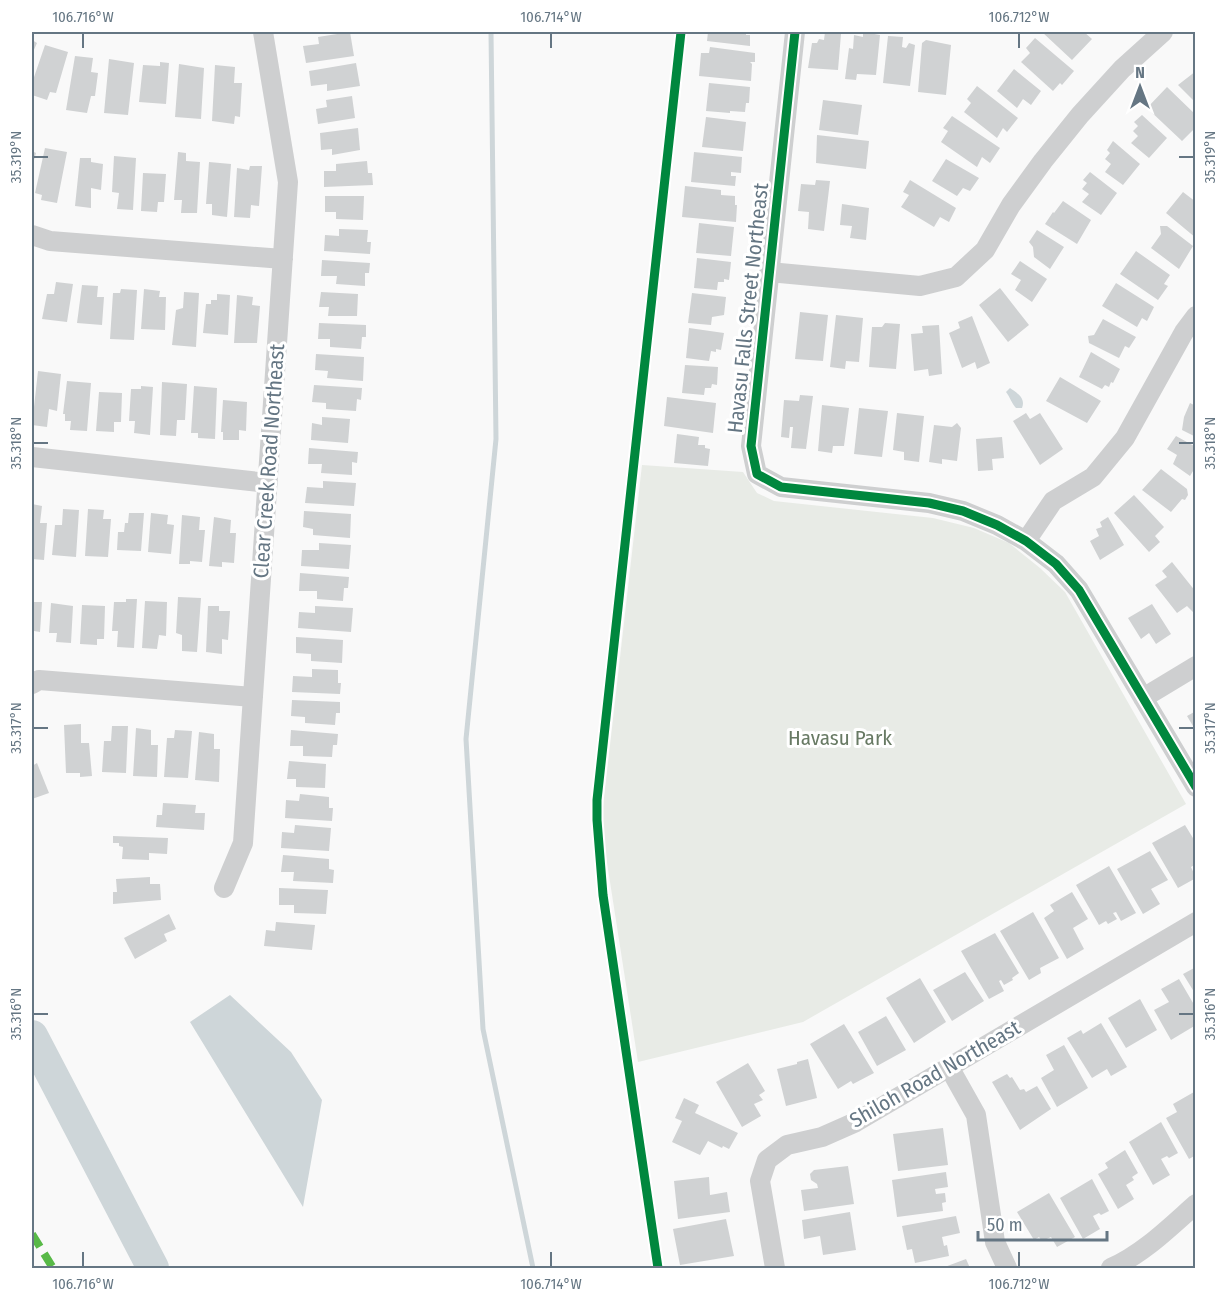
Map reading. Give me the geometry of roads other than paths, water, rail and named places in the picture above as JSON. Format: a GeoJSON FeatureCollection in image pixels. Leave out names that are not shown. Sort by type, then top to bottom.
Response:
{"type":"FeatureCollection","features":[{"type":"Feature","properties":{"kind":"street","name":"Clear Creek Road Northeast"},"geometry":{"type":"LineString","coordinates":[[224,888],[243,843],[288,182],[263,32]]}},
{"type":"Feature","properties":{"kind":"street","name":"Havasu Falls Street Northeast"},"geometry":{"type":"LineString","coordinates":[[795,32],[751,446],[758,474],[781,487],[929,503],[963,511],[997,525],[1026,541],[1056,564],[1080,590],[1196,787]]}},
{"type":"Feature","properties":{"kind":"street"},"geometry":{"type":"LineString","coordinates":[[769,272],[920,286],[956,277],[985,250],[1011,205],[1042,161],[1080,115],[1122,69],[1164,32]]}},
{"type":"Feature","properties":{"kind":"street"},"geometry":{"type":"LineString","coordinates":[[32,235],[50,241],[283,259]]}},
{"type":"Feature","properties":{"kind":"street"},"geometry":{"type":"LineString","coordinates":[[1026,541],[1053,501],[1093,477],[1125,438],[1184,332],[1196,316]]}},
{"type":"Feature","properties":{"kind":"street"},"geometry":{"type":"LineString","coordinates":[[32,457],[268,483]]}},
{"type":"Feature","properties":{"kind":"street"},"geometry":{"type":"LineString","coordinates":[[1143,698],[1196,666]]}},
{"type":"Feature","properties":{"kind":"street"},"geometry":{"type":"LineString","coordinates":[[32,684],[39,680],[253,697]]}},
{"type":"Feature","properties":{"kind":"street","name":"Shiloh Road Northeast"},"geometry":{"type":"LineString","coordinates":[[775,1269],[760,1181],[767,1160],[787,1145],[822,1137],[856,1122],[1196,922]]}},
{"type":"Feature","properties":{"kind":"street"},"geometry":{"type":"LineString","coordinates":[[949,1067],[976,1115],[995,1242],[1007,1269]]}},
{"type":"Feature","properties":{"kind":"street"},"geometry":{"type":"LineString","coordinates":[[1111,1269],[1159,1237],[1196,1204]]}},
{"type":"Feature","properties":{"kind":"waterway"},"geometry":{"type":"LineString","coordinates":[[491,32],[496,439],[466,739],[483,1029],[533,1268]]}},
{"type":"Feature","properties":{"kind":"waterway"},"geometry":{"type":"LineString","coordinates":[[32,1036],[153,1268]]}},
{"type":"Feature","properties":{"kind":"park label","name":"Havasu Park"},"geometry":{"type":"Point","coordinates":[840,738]}}]}
